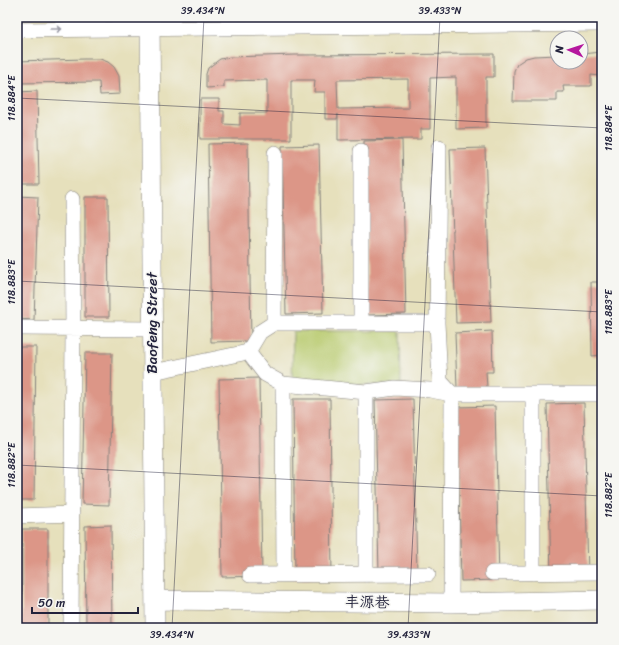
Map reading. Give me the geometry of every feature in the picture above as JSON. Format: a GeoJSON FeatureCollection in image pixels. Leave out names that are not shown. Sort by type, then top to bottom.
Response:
{"type":"FeatureCollection","features":[{"type":"Feature","properties":{"kind":"street"},"geometry":{"type":"LineString","coordinates":[[17,30],[150,23],[602,24]]}},
{"type":"Feature","properties":{"kind":"street","name":"Baofeng Street"},"geometry":{"type":"LineString","coordinates":[[150,23],[155,628]]}},
{"type":"Feature","properties":{"kind":"street"},"geometry":{"type":"LineString","coordinates":[[439,147],[437,323],[440,381],[452,394],[451,603]]}},
{"type":"Feature","properties":{"kind":"street"},"geometry":{"type":"LineString","coordinates":[[361,151],[361,322]]}},
{"type":"Feature","properties":{"kind":"street"},"geometry":{"type":"LineString","coordinates":[[274,323],[275,153]]}},
{"type":"Feature","properties":{"kind":"street"},"geometry":{"type":"LineString","coordinates":[[71,628],[73,328],[72,199]]}},
{"type":"Feature","properties":{"kind":"street"},"geometry":{"type":"LineString","coordinates":[[153,372],[248,352],[260,332],[274,323],[437,323]]}},
{"type":"Feature","properties":{"kind":"street"},"geometry":{"type":"LineString","coordinates":[[17,328],[153,329]]}},
{"type":"Feature","properties":{"kind":"street"},"geometry":{"type":"LineString","coordinates":[[248,352],[266,374],[283,384],[366,392],[395,388],[430,390],[452,394],[602,394]]}},
{"type":"Feature","properties":{"kind":"street"},"geometry":{"type":"LineString","coordinates":[[283,384],[284,575]]}},
{"type":"Feature","properties":{"kind":"street"},"geometry":{"type":"LineString","coordinates":[[366,392],[366,575]]}},
{"type":"Feature","properties":{"kind":"street"},"geometry":{"type":"LineString","coordinates":[[533,395],[533,573]]}},
{"type":"Feature","properties":{"kind":"street"},"geometry":{"type":"LineString","coordinates":[[17,516],[72,514]]}},
{"type":"Feature","properties":{"kind":"street"},"geometry":{"type":"LineString","coordinates":[[492,573],[602,572]]}},
{"type":"Feature","properties":{"kind":"street"},"geometry":{"type":"LineString","coordinates":[[250,575],[428,574]]}},
{"type":"Feature","properties":{"kind":"street","name":"丰源巷"},"geometry":{"type":"LineString","coordinates":[[155,600],[451,603],[602,600]]}},
{"type":"Feature","properties":{"kind":"green space"},"geometry":{"type":"Polygon","coordinates":[[[293,331],[400,331],[401,385],[292,385],[293,331]]]}},
{"type":"Feature","properties":{"kind":"building"},"geometry":{"type":"Polygon","coordinates":[[[602,52],[602,96],[600,76],[591,75],[591,86],[563,86],[564,92],[557,92],[557,101],[513,101],[514,71],[517,64],[526,58],[549,55],[549,70],[589,70],[589,53],[602,52]]]}},
{"type":"Feature","properties":{"kind":"building"},"geometry":{"type":"Polygon","coordinates":[[[494,54],[494,77],[486,77],[486,128],[456,129],[456,77],[430,78],[430,129],[421,129],[421,139],[338,140],[338,114],[337,119],[325,119],[325,92],[314,92],[315,80],[291,80],[291,139],[200,139],[200,99],[219,99],[219,111],[224,111],[224,124],[240,125],[240,113],[267,113],[267,80],[224,81],[224,87],[206,88],[206,74],[208,68],[220,59],[230,57],[295,55],[494,54]],[[408,79],[337,80],[338,109],[408,108],[408,79]]]}},
{"type":"Feature","properties":{"kind":"building"},"geometry":{"type":"Polygon","coordinates":[[[100,59],[108,62],[114,67],[119,76],[120,94],[100,95],[99,82],[17,83],[17,61],[100,59]]]}},
{"type":"Feature","properties":{"kind":"building"},"geometry":{"type":"Polygon","coordinates":[[[37,91],[39,184],[17,184],[17,92],[37,91]]]}},
{"type":"Feature","properties":{"kind":"building"},"geometry":{"type":"Polygon","coordinates":[[[402,140],[406,314],[368,315],[364,141],[402,140]]]}},
{"type":"Feature","properties":{"kind":"building"},"geometry":{"type":"Polygon","coordinates":[[[248,143],[251,341],[211,342],[208,144],[248,143]]]}},
{"type":"Feature","properties":{"kind":"building"},"geometry":{"type":"Polygon","coordinates":[[[319,145],[323,313],[286,314],[282,146],[319,145]]]}},
{"type":"Feature","properties":{"kind":"building"},"geometry":{"type":"Polygon","coordinates":[[[485,148],[491,322],[456,323],[450,149],[485,148]]]}},
{"type":"Feature","properties":{"kind":"building"},"geometry":{"type":"Polygon","coordinates":[[[17,196],[38,197],[34,320],[17,319],[17,196]]]}},
{"type":"Feature","properties":{"kind":"building"},"geometry":{"type":"Polygon","coordinates":[[[85,197],[108,197],[109,317],[85,317],[85,197]]]}},
{"type":"Feature","properties":{"kind":"building"},"geometry":{"type":"Polygon","coordinates":[[[591,282],[602,282],[602,355],[592,356],[591,282]]]}},
{"type":"Feature","properties":{"kind":"building"},"geometry":{"type":"Polygon","coordinates":[[[492,331],[493,372],[486,372],[487,387],[457,388],[455,333],[492,331]]]}},
{"type":"Feature","properties":{"kind":"building"},"geometry":{"type":"Polygon","coordinates":[[[17,347],[36,347],[34,500],[17,500],[17,347]]]}},
{"type":"Feature","properties":{"kind":"building"},"geometry":{"type":"Polygon","coordinates":[[[85,353],[112,353],[109,505],[82,504],[85,353]]]}},
{"type":"Feature","properties":{"kind":"building"},"geometry":{"type":"Polygon","coordinates":[[[259,378],[262,576],[222,577],[219,379],[259,378]]]}},
{"type":"Feature","properties":{"kind":"building"},"geometry":{"type":"Polygon","coordinates":[[[293,399],[330,399],[332,578],[295,579],[293,399]]]}},
{"type":"Feature","properties":{"kind":"building"},"geometry":{"type":"Polygon","coordinates":[[[413,399],[417,573],[379,574],[375,400],[413,399]]]}},
{"type":"Feature","properties":{"kind":"building"},"geometry":{"type":"Polygon","coordinates":[[[584,403],[588,577],[551,578],[547,404],[584,403]]]}},
{"type":"Feature","properties":{"kind":"building"},"geometry":{"type":"Polygon","coordinates":[[[495,406],[499,580],[461,581],[457,407],[495,406]]]}},
{"type":"Feature","properties":{"kind":"building"},"geometry":{"type":"Polygon","coordinates":[[[111,525],[112,628],[86,628],[85,526],[111,525]]]}},
{"type":"Feature","properties":{"kind":"building"},"geometry":{"type":"Polygon","coordinates":[[[22,529],[48,529],[48,628],[22,628],[22,529]]]}},
{"type":"Feature","properties":{"kind":"building"},"geometry":{"type":"Polygon","coordinates":[[[292,624],[292,628],[240,628],[242,626],[292,624]]]}}]}
